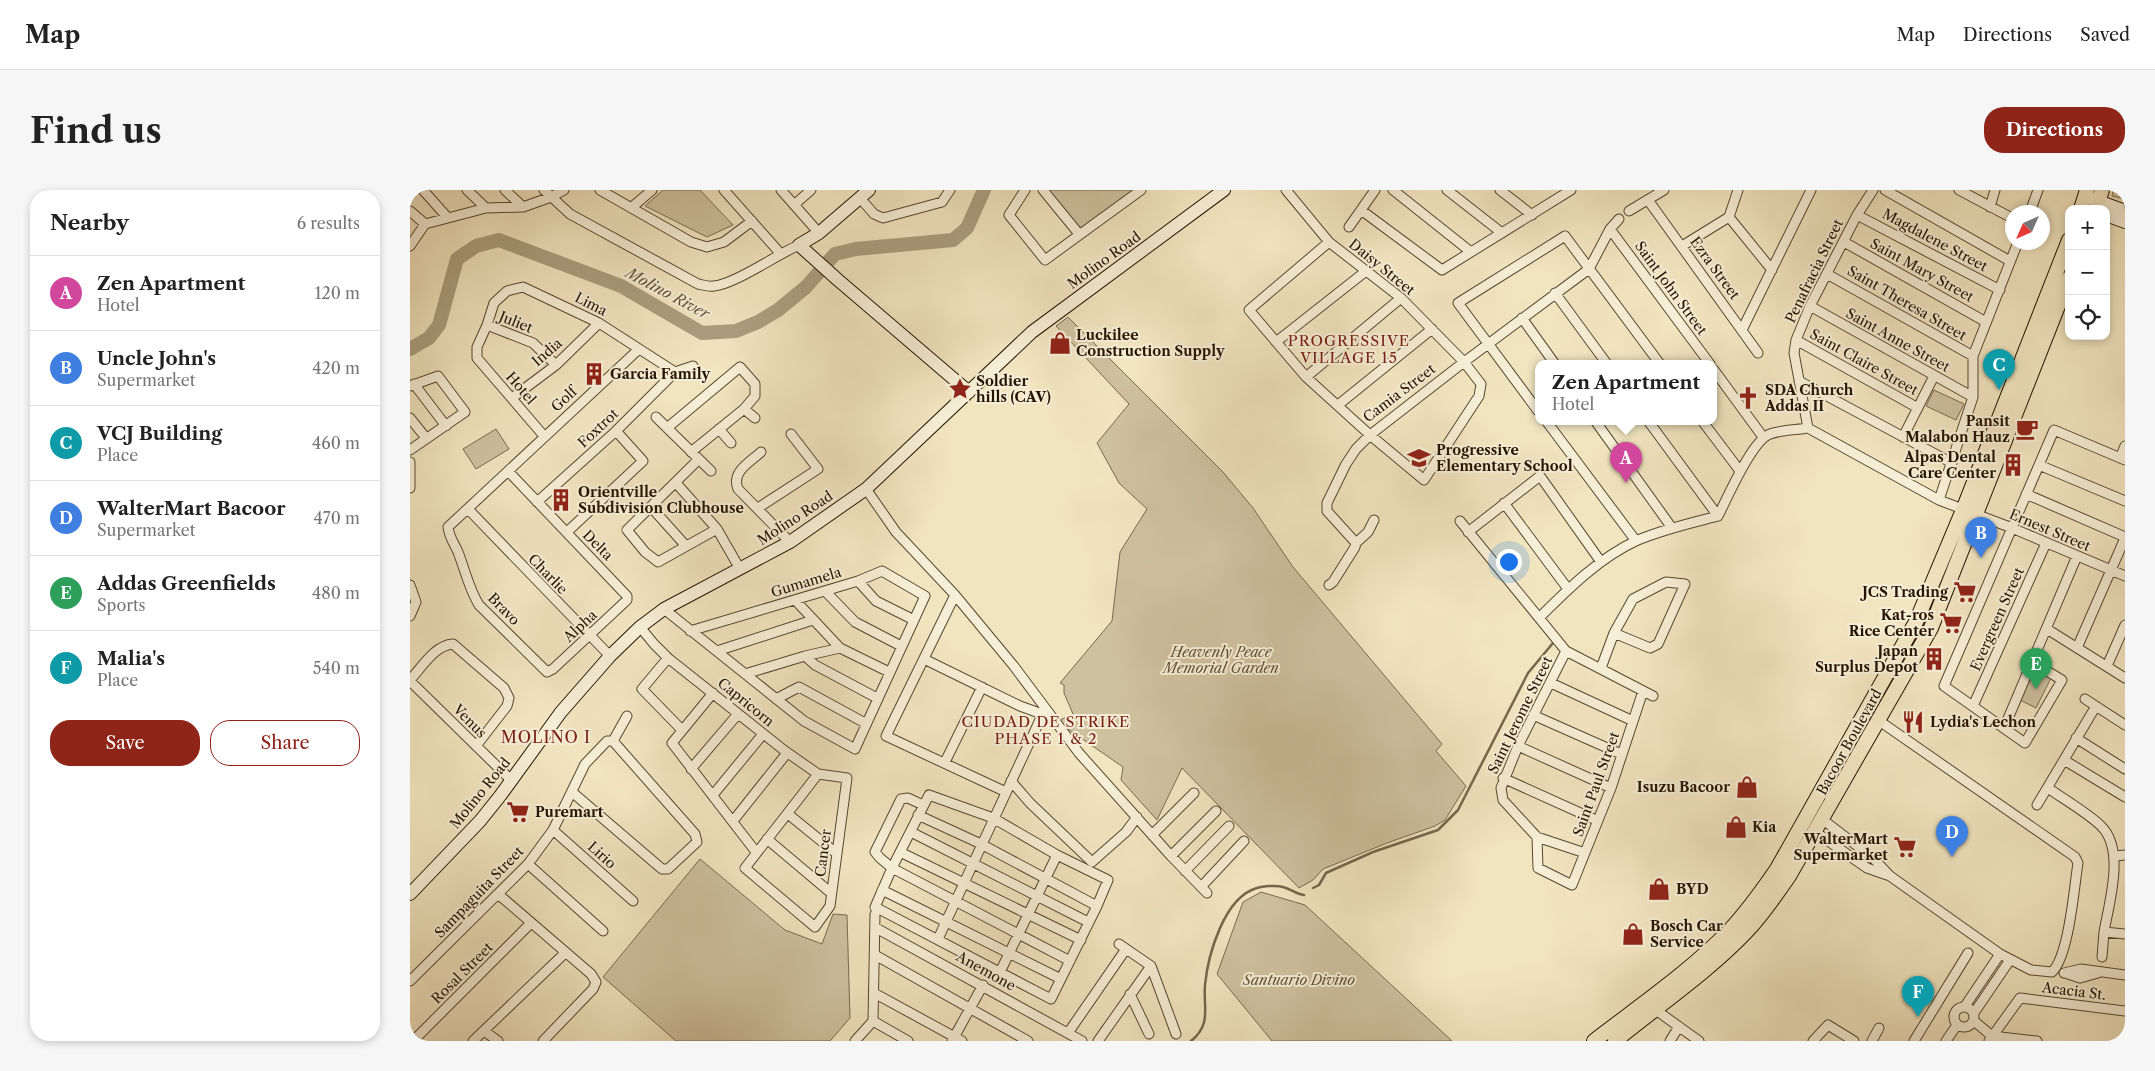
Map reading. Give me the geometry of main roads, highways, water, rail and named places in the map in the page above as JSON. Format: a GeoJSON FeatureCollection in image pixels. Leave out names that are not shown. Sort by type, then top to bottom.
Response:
{"type":"FeatureCollection","features":[{"type":"Feature","properties":{"kind":"main road","name":"Molino Road"},"geometry":{"type":"LineString","coordinates":[[410,894],[480,821],[561,712],[610,656],[640,626],[664,609],[790,542],[866,489],[1032,332],[1221,191]]}},
{"type":"Feature","properties":{"kind":"main road"},"geometry":{"type":"LineString","coordinates":[[864,194],[819,233],[799,245],[969,392]]}},
{"type":"Feature","properties":{"kind":"main road"},"geometry":{"type":"LineString","coordinates":[[2090,201],[2125,211]]}},
{"type":"Feature","properties":{"kind":"main road"},"geometry":{"type":"LineString","coordinates":[[2110,216],[2125,222]]}},
{"type":"Feature","properties":{"kind":"main road","name":"Bacoor Boulevard"},"geometry":{"type":"LineString","coordinates":[[1594,1041],[1708,967],[1747,931],[1783,883],[1822,819],[1931,628],[1969,512],[2065,250]]}},
{"type":"Feature","properties":{"kind":"main road","name":"Bacoor Boulevard"},"geometry":{"type":"LineString","coordinates":[[1615,1041],[1650,1005],[1728,932],[1758,898],[1777,869],[1916,622],[1969,512],[2065,287]]}},
{"type":"Feature","properties":{"kind":"waterway","name":"Molino River"},"geometry":{"type":"LineString","coordinates":[[410,349],[429,338],[439,325],[457,259],[476,246],[499,240],[621,286],[702,333],[736,331],[758,322],[778,310],[806,287],[835,254],[856,249],[953,240],[967,228],[984,190]]}},
{"type":"Feature","properties":{"kind":"waterway"},"geometry":{"type":"LineString","coordinates":[[1313,888],[1319,885],[1326,873],[1373,852],[1438,830],[1458,810],[1528,673],[1553,643]]}},
{"type":"Feature","properties":{"kind":"waterway"},"geometry":{"type":"LineString","coordinates":[[1191,1041],[1198,1035],[1204,1022],[1205,985],[1214,943],[1227,915],[1235,903],[1245,894],[1266,886],[1280,886],[1304,895]]}},
{"type":"Feature","properties":{"kind":"place","name":"Luckilee Construction Supply"},"geometry":{"type":"Point","coordinates":[1060,343]}},
{"type":"Feature","properties":{"kind":"place","name":"Garcia Family"},"geometry":{"type":"Point","coordinates":[594,374]}},
{"type":"Feature","properties":{"kind":"place","name":"Soldier hills (CAV)"},"geometry":{"type":"Point","coordinates":[960,389]}},
{"type":"Feature","properties":{"kind":"place","name":"VCJ Building"},"geometry":{"type":"Point","coordinates":[1999,390]}},
{"type":"Feature","properties":{"kind":"place","name":"SDA Church Addas II"},"geometry":{"type":"Point","coordinates":[1748,398]}},
{"type":"Feature","properties":{"kind":"place","name":"Pansit Malabon Hauz"},"geometry":{"type":"Point","coordinates":[2027,429]}},
{"type":"Feature","properties":{"kind":"place","name":"Progressive Elementary School"},"geometry":{"type":"Point","coordinates":[1419,458]}},
{"type":"Feature","properties":{"kind":"place","name":"Alpas Dental Care Center"},"geometry":{"type":"Point","coordinates":[2013,465]}},
{"type":"Feature","properties":{"kind":"place","name":"Zen Apartment"},"geometry":{"type":"Point","coordinates":[1626,483]}},
{"type":"Feature","properties":{"kind":"place","name":"Orientville Subdivision Clubhouse"},"geometry":{"type":"Point","coordinates":[561,500]}},
{"type":"Feature","properties":{"kind":"place","name":"Uncle John's"},"geometry":{"type":"Point","coordinates":[1981,558]}},
{"type":"Feature","properties":{"kind":"place","name":"JCS Trading"},"geometry":{"type":"Point","coordinates":[1965,592]}},
{"type":"Feature","properties":{"kind":"place","name":"Kat-ros Rice Center"},"geometry":{"type":"Point","coordinates":[1951,623]}},
{"type":"Feature","properties":{"kind":"place","name":"Japan Surplus Depot"},"geometry":{"type":"Point","coordinates":[1934,659]}},
{"type":"Feature","properties":{"kind":"place","name":"Addas Greenfields"},"geometry":{"type":"Point","coordinates":[2036,689]}},
{"type":"Feature","properties":{"kind":"place","name":"Lydia's Lechon"},"geometry":{"type":"Point","coordinates":[1913,722]}},
{"type":"Feature","properties":{"kind":"place","name":"Isuzu Bacoor"},"geometry":{"type":"Point","coordinates":[1747,787]}},
{"type":"Feature","properties":{"kind":"place","name":"Puremart"},"geometry":{"type":"Point","coordinates":[518,812]}},
{"type":"Feature","properties":{"kind":"place","name":"Kia"},"geometry":{"type":"Point","coordinates":[1736,827]}},
{"type":"Feature","properties":{"kind":"place","name":"WalterMart Supermarket"},"geometry":{"type":"Point","coordinates":[1905,847]}},
{"type":"Feature","properties":{"kind":"place","name":"WalterMart Bacoor"},"geometry":{"type":"Point","coordinates":[1952,857]}},
{"type":"Feature","properties":{"kind":"place","name":"BYD"},"geometry":{"type":"Point","coordinates":[1659,889]}},
{"type":"Feature","properties":{"kind":"place","name":"Bosch Car Service"},"geometry":{"type":"Point","coordinates":[1633,934]}},
{"type":"Feature","properties":{"kind":"place","name":"Malia's"},"geometry":{"type":"Point","coordinates":[1918,1017]}},
{"type":"Feature","properties":{"kind":"district","name":"PROGRESSIVE VILLAGE 15"},"geometry":{"type":"Point","coordinates":[1349,348]}},
{"type":"Feature","properties":{"kind":"district","name":"CIUDAD DE STRIKE PHASE 1 & 2"},"geometry":{"type":"Point","coordinates":[1046,730]}},
{"type":"Feature","properties":{"kind":"district","name":"MOLINO I"},"geometry":{"type":"Point","coordinates":[546,737]}},
{"type":"Feature","properties":{"kind":"park label","name":"Heavenly Peace Memorial Garden"},"geometry":{"type":"Point","coordinates":[1221,660]}},
{"type":"Feature","properties":{"kind":"park label","name":"Santuario Divino"},"geometry":{"type":"Point","coordinates":[1299,980]}}]}
